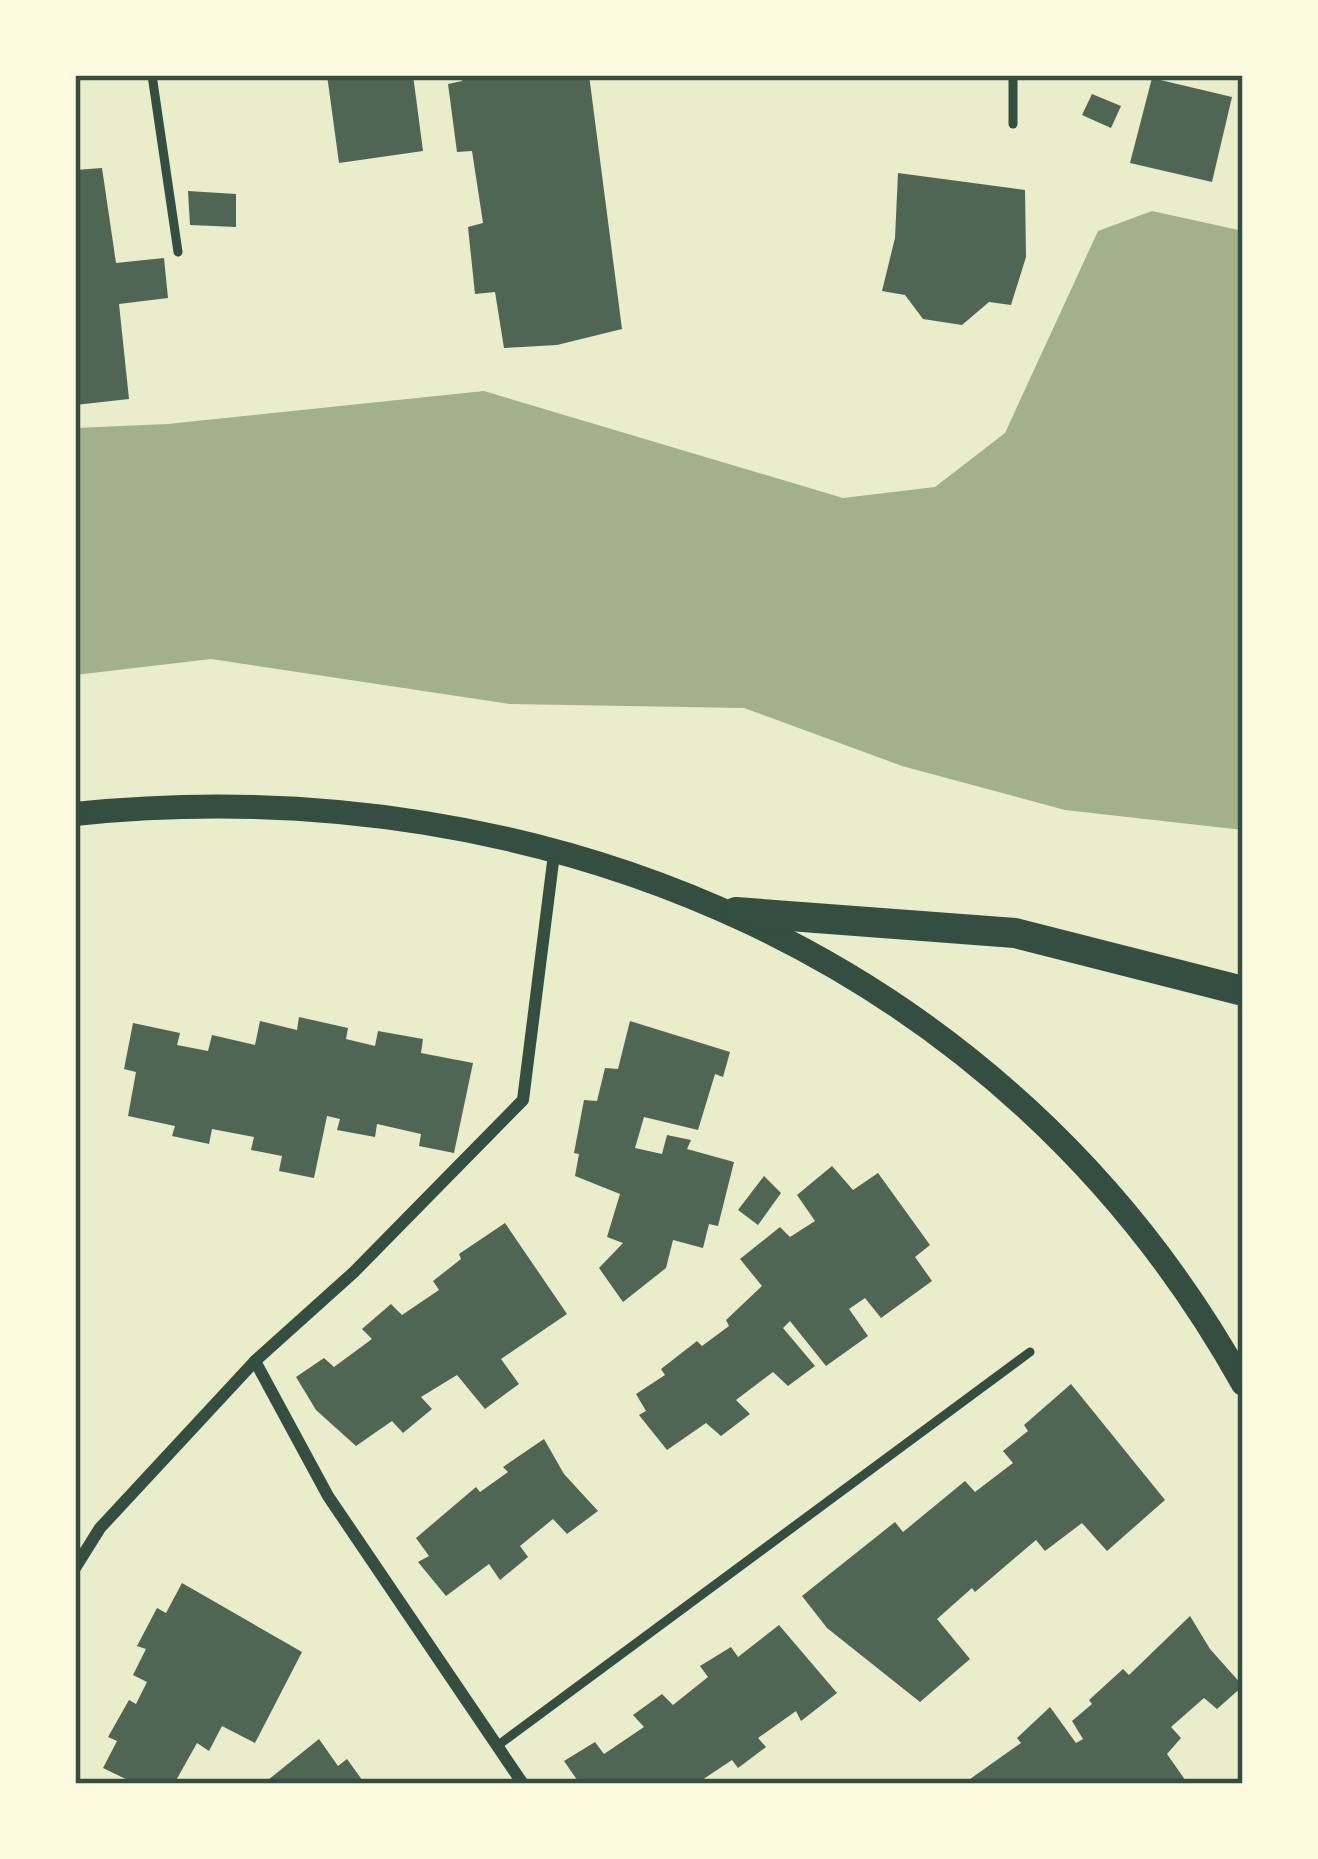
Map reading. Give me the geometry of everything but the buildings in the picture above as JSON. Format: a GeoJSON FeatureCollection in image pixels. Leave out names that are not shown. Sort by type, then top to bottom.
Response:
{"type":"FeatureCollection","features":[{"type":"Feature","properties":{"kind":"main road"},"geometry":{"type":"LineString","coordinates":[[75,814],[334,811],[555,847],[736,913],[890,997],[1012,1090],[1127,1217],[1208,1322],[1243,1384]]}},
{"type":"Feature","properties":{"kind":"main road"},"geometry":{"type":"LineString","coordinates":[[736,913],[1015,933],[1243,991]]}},
{"type":"Feature","properties":{"kind":"street"},"geometry":{"type":"LineString","coordinates":[[75,1568],[100,1528],[255,1360],[354,1272],[523,1100],[555,847]]}},
{"type":"Feature","properties":{"kind":"street"},"geometry":{"type":"LineString","coordinates":[[255,1360],[328,1496],[523,1784]]}},
{"type":"Feature","properties":{"kind":"lane"},"geometry":{"type":"LineString","coordinates":[[152,75],[178,252]]}},
{"type":"Feature","properties":{"kind":"lane"},"geometry":{"type":"LineString","coordinates":[[1013,75],[1013,124]]}},
{"type":"Feature","properties":{"kind":"lane"},"geometry":{"type":"LineString","coordinates":[[497,1746],[1030,1352]]}},
{"type":"Feature","properties":{"kind":"shaded area"},"geometry":{"type":"Polygon","coordinates":[[[1152,211],[1243,231],[1243,830],[1065,810],[902,766],[744,708],[510,704],[211,659],[75,675],[75,428],[168,424],[484,391],[843,498],[935,487],[1005,433],[1098,231],[1152,211]]]}}]}
